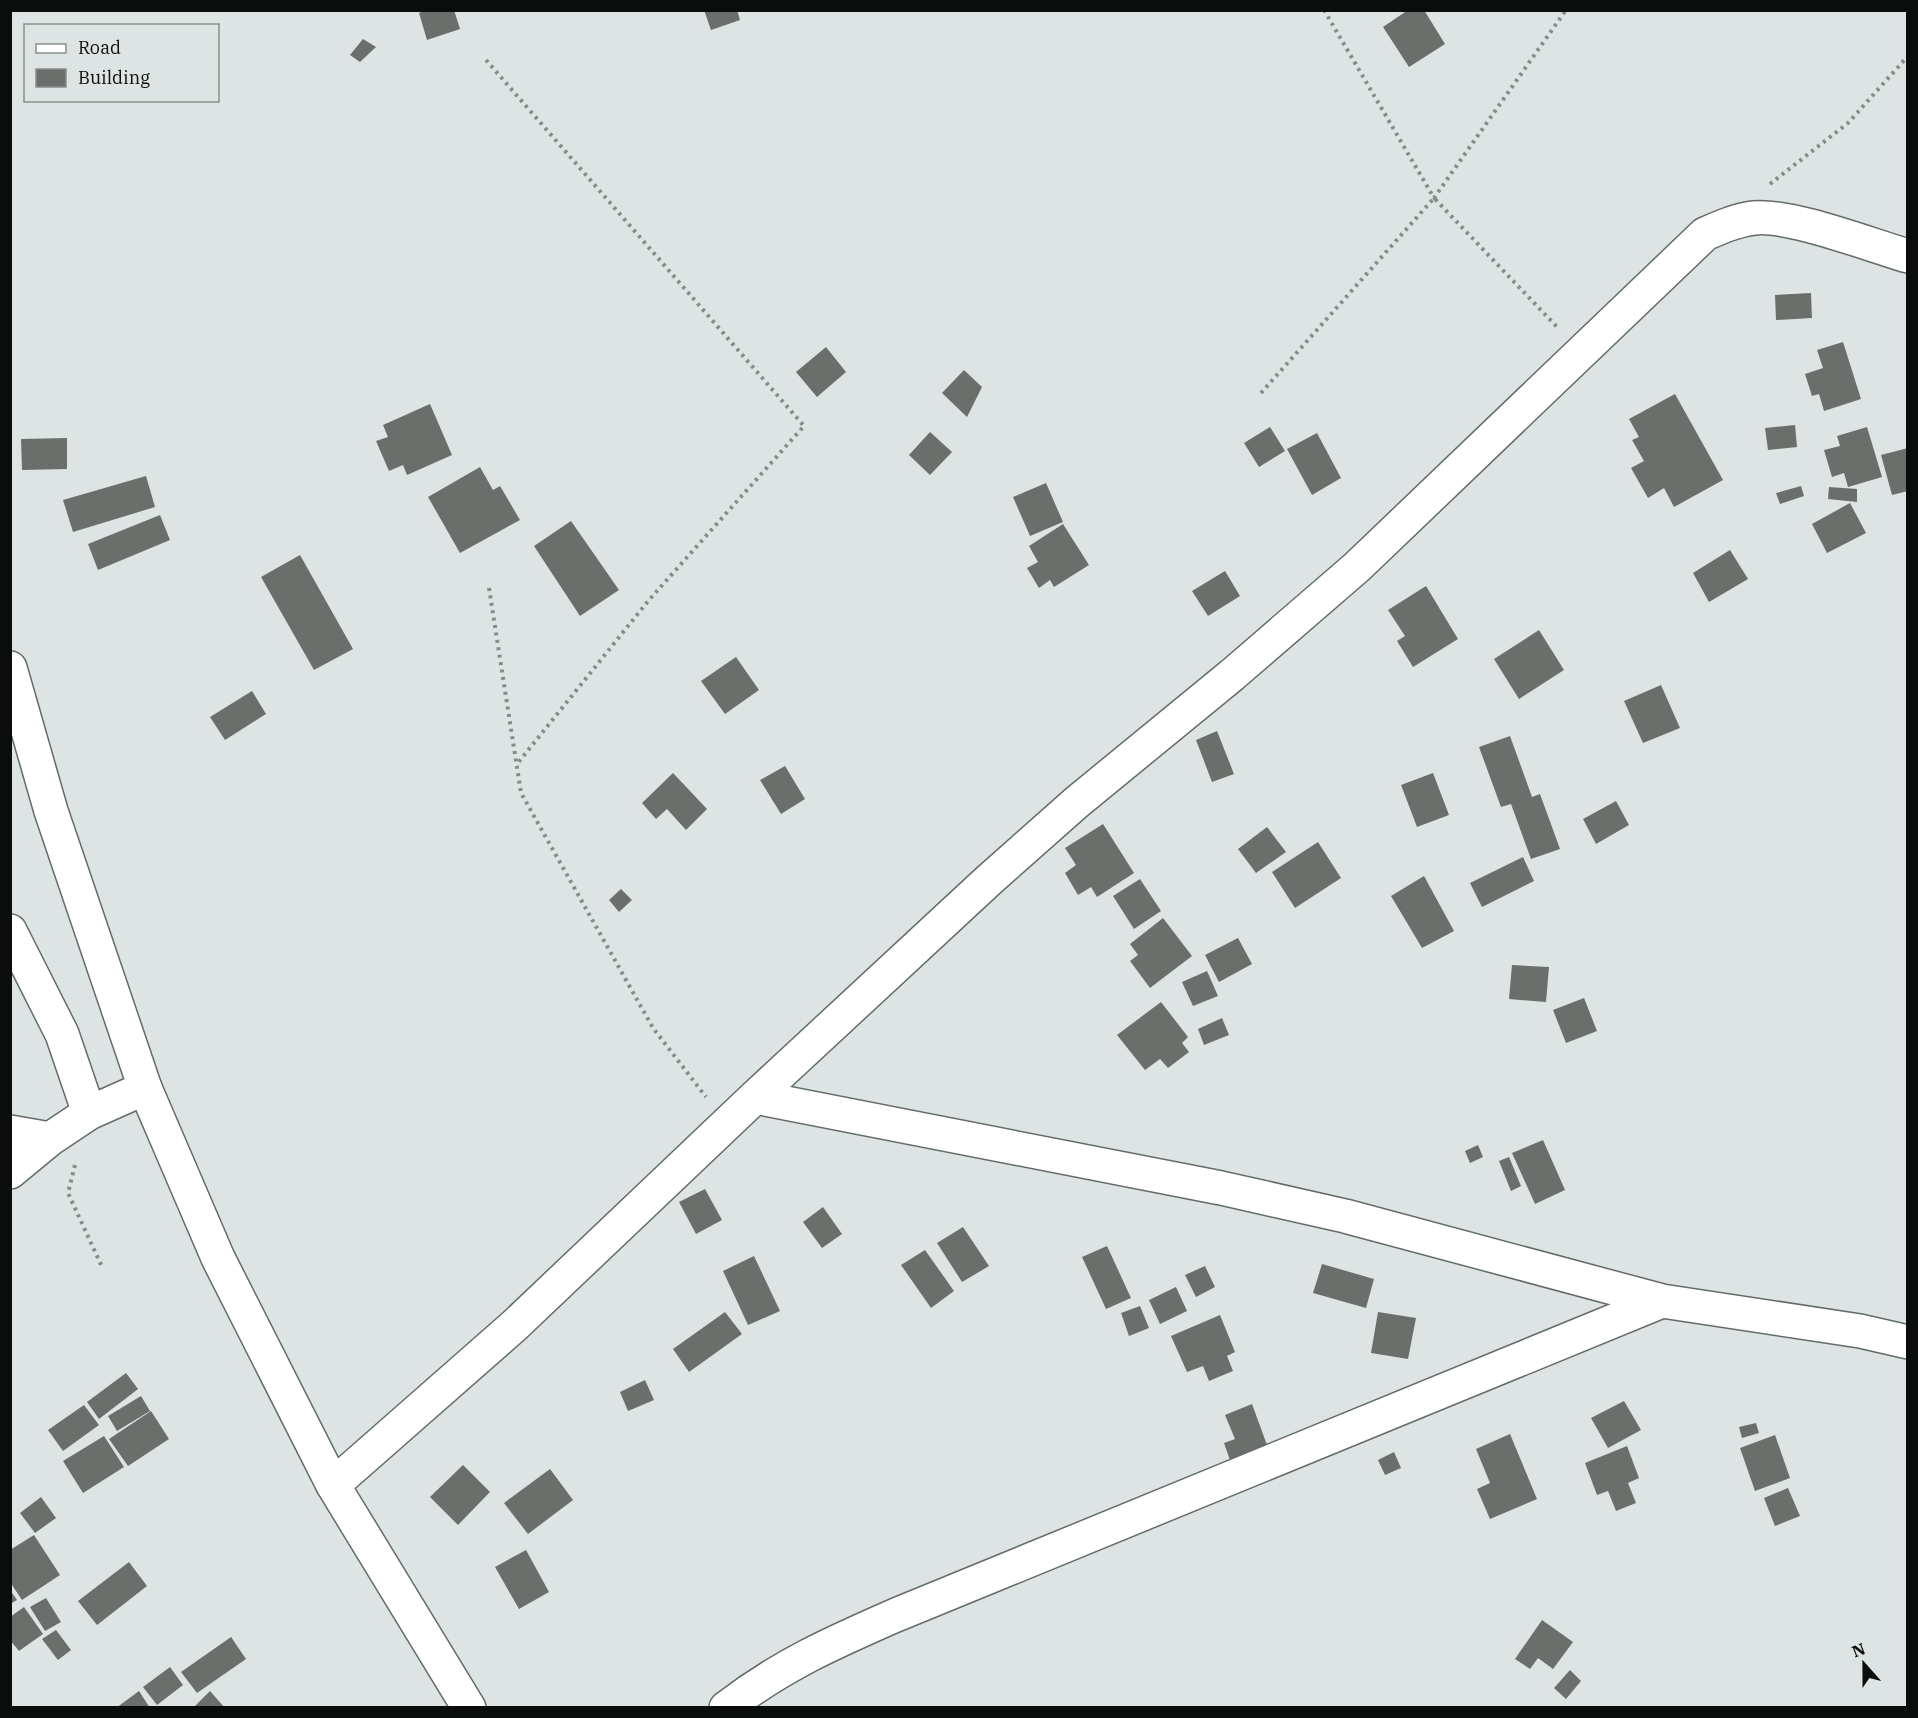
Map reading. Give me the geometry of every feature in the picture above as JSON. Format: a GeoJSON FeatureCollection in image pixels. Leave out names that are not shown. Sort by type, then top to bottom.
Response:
{"type":"FeatureCollection","features":[{"type":"Feature","properties":{"kind":"main road"},"geometry":{"type":"LineString","coordinates":[[333,1485],[514,1326],[755,1097],[1077,802],[1232,675],[1357,567],[1580,351],[1705,234],[1730,223],[1755,218],[1785,221],[1908,256]]}},
{"type":"Feature","properties":{"kind":"main road"},"geometry":{"type":"LineString","coordinates":[[10,668],[51,811],[145,1088],[218,1258],[333,1485],[469,1707]]}},
{"type":"Feature","properties":{"kind":"main road"},"geometry":{"type":"LineString","coordinates":[[10,931],[62,1034],[89,1113]]}},
{"type":"Feature","properties":{"kind":"main road"},"geometry":{"type":"LineString","coordinates":[[10,1172],[50,1139],[89,1113],[145,1088]]}},
{"type":"Feature","properties":{"kind":"main road"},"geometry":{"type":"LineString","coordinates":[[755,1097],[1221,1188],[1345,1216],[1662,1301],[1860,1331],[1908,1342]]}},
{"type":"Feature","properties":{"kind":"main road"},"geometry":{"type":"LineString","coordinates":[[10,1132],[50,1139]]}},
{"type":"Feature","properties":{"kind":"main road"},"geometry":{"type":"LineString","coordinates":[[726,1707],[763,1679],[804,1656],[896,1615],[1662,1301]]}},
{"type":"Feature","properties":{"kind":"path"},"geometry":{"type":"LineString","coordinates":[[1324,10],[1434,198],[1580,351]]}},
{"type":"Feature","properties":{"kind":"path"},"geometry":{"type":"LineString","coordinates":[[1260,393],[1434,198],[1566,10]]}},
{"type":"Feature","properties":{"kind":"path"},"geometry":{"type":"LineString","coordinates":[[1768,185],[1848,123],[1908,56]]}},
{"type":"Feature","properties":{"kind":"path"},"geometry":{"type":"LineString","coordinates":[[486,60],[804,426],[649,600],[517,764]]}},
{"type":"Feature","properties":{"kind":"path"},"geometry":{"type":"LineString","coordinates":[[489,588],[521,793],[653,1028],[726,1124]]}},
{"type":"Feature","properties":{"kind":"path"},"geometry":{"type":"LineString","coordinates":[[89,1113],[68,1193],[103,1269]]}},
{"type":"Feature","properties":{"kind":"building"},"geometry":{"type":"Polygon","coordinates":[[[426,10],[454,10],[460,29],[427,40],[419,13],[426,10]]]}},
{"type":"Feature","properties":{"kind":"building"},"geometry":{"type":"Polygon","coordinates":[[[704,10],[737,10],[740,20],[711,30],[704,10]]]}},
{"type":"Feature","properties":{"kind":"building"},"geometry":{"type":"Polygon","coordinates":[[[1408,10],[1424,10],[1445,44],[1409,67],[1383,27],[1408,10]]]}},
{"type":"Feature","properties":{"kind":"building"},"geometry":{"type":"Polygon","coordinates":[[[363,39],[376,47],[360,62],[350,55],[363,39]]]}},
{"type":"Feature","properties":{"kind":"building"},"geometry":{"type":"Polygon","coordinates":[[[1811,293],[1812,318],[1776,320],[1775,295],[1811,293]]]}},
{"type":"Feature","properties":{"kind":"building"},"geometry":{"type":"Polygon","coordinates":[[[1843,342],[1861,399],[1824,411],[1819,394],[1812,396],[1805,374],[1823,368],[1817,350],[1843,342]]]}},
{"type":"Feature","properties":{"kind":"building"},"geometry":{"type":"Polygon","coordinates":[[[826,347],[846,372],[817,397],[796,372],[826,347]]]}},
{"type":"Feature","properties":{"kind":"building"},"geometry":{"type":"Polygon","coordinates":[[[964,370],[982,387],[967,417],[942,393],[964,370]]]}},
{"type":"Feature","properties":{"kind":"building"},"geometry":{"type":"Polygon","coordinates":[[[1675,394],[1723,480],[1674,507],[1664,488],[1648,498],[1631,468],[1644,461],[1632,440],[1639,437],[1629,419],[1675,394]]]}},
{"type":"Feature","properties":{"kind":"building"},"geometry":{"type":"Polygon","coordinates":[[[430,404],[452,455],[407,475],[403,465],[389,471],[376,441],[388,437],[383,425],[430,404]]]}},
{"type":"Feature","properties":{"kind":"building"},"geometry":{"type":"Polygon","coordinates":[[[1795,425],[1797,447],[1768,450],[1765,428],[1795,425]]]}},
{"type":"Feature","properties":{"kind":"building"},"geometry":{"type":"Polygon","coordinates":[[[1270,427],[1285,451],[1259,467],[1244,443],[1270,427]]]}},
{"type":"Feature","properties":{"kind":"building"},"geometry":{"type":"Polygon","coordinates":[[[1867,427],[1882,477],[1848,487],[1844,473],[1832,477],[1824,450],[1840,446],[1837,436],[1867,427]]]}},
{"type":"Feature","properties":{"kind":"building"},"geometry":{"type":"Polygon","coordinates":[[[930,432],[952,452],[930,475],[909,455],[930,432]]]}},
{"type":"Feature","properties":{"kind":"building"},"geometry":{"type":"Polygon","coordinates":[[[1317,433],[1341,478],[1312,495],[1287,449],[1317,433]]]}},
{"type":"Feature","properties":{"kind":"building"},"geometry":{"type":"Polygon","coordinates":[[[67,438],[67,469],[22,470],[21,439],[67,438]]]}},
{"type":"Feature","properties":{"kind":"building"},"geometry":{"type":"Polygon","coordinates":[[[1908,448],[1908,491],[1892,495],[1881,455],[1908,448]]]}},
{"type":"Feature","properties":{"kind":"building"},"geometry":{"type":"Polygon","coordinates":[[[480,467],[493,490],[500,486],[520,520],[460,553],[428,497],[480,467]]]}},
{"type":"Feature","properties":{"kind":"building"},"geometry":{"type":"Polygon","coordinates":[[[146,476],[155,507],[73,532],[63,500],[146,476]]]}},
{"type":"Feature","properties":{"kind":"building"},"geometry":{"type":"Polygon","coordinates":[[[1046,483],[1063,522],[1030,536],[1013,497],[1046,483]]]}},
{"type":"Feature","properties":{"kind":"building"},"geometry":{"type":"Polygon","coordinates":[[[1801,486],[1804,496],[1780,504],[1776,493],[1801,486]]]}},
{"type":"Feature","properties":{"kind":"building"},"geometry":{"type":"Polygon","coordinates":[[[1829,487],[1857,489],[1857,502],[1828,499],[1829,487]]]}},
{"type":"Feature","properties":{"kind":"building"},"geometry":{"type":"Polygon","coordinates":[[[1850,503],[1866,533],[1827,553],[1812,524],[1850,503]]]}},
{"type":"Feature","properties":{"kind":"building"},"geometry":{"type":"Polygon","coordinates":[[[160,515],[170,540],[98,570],[88,544],[160,515]]]}},
{"type":"Feature","properties":{"kind":"building"},"geometry":{"type":"Polygon","coordinates":[[[571,521],[619,590],[580,616],[534,546],[571,521]]]}},
{"type":"Feature","properties":{"kind":"building"},"geometry":{"type":"Polygon","coordinates":[[[1063,524],[1089,565],[1054,587],[1050,580],[1039,588],[1027,568],[1038,562],[1029,546],[1063,524]]]}},
{"type":"Feature","properties":{"kind":"building"},"geometry":{"type":"Polygon","coordinates":[[[1730,550],[1748,579],[1709,602],[1693,573],[1730,550]]]}},
{"type":"Feature","properties":{"kind":"building"},"geometry":{"type":"Polygon","coordinates":[[[300,555],[353,649],[314,670],[261,577],[300,555]]]}},
{"type":"Feature","properties":{"kind":"building"},"geometry":{"type":"Polygon","coordinates":[[[1225,571],[1240,596],[1208,616],[1192,591],[1225,571]]]}},
{"type":"Feature","properties":{"kind":"building"},"geometry":{"type":"Polygon","coordinates":[[[1426,586],[1458,639],[1413,667],[1397,641],[1405,636],[1388,610],[1426,586]]]}},
{"type":"Feature","properties":{"kind":"building"},"geometry":{"type":"Polygon","coordinates":[[[1539,630],[1564,670],[1519,699],[1494,659],[1539,630]]]}},
{"type":"Feature","properties":{"kind":"building"},"geometry":{"type":"Polygon","coordinates":[[[736,657],[759,690],[725,714],[701,681],[736,657]]]}},
{"type":"Feature","properties":{"kind":"building"},"geometry":{"type":"Polygon","coordinates":[[[1661,685],[1680,728],[1643,743],[1624,701],[1661,685]]]}},
{"type":"Feature","properties":{"kind":"building"},"geometry":{"type":"Polygon","coordinates":[[[252,691],[266,714],[225,740],[210,717],[252,691]]]}},
{"type":"Feature","properties":{"kind":"building"},"geometry":{"type":"Polygon","coordinates":[[[1217,731],[1234,774],[1212,782],[1196,740],[1217,731]]]}},
{"type":"Feature","properties":{"kind":"building"},"geometry":{"type":"Polygon","coordinates":[[[1510,736],[1532,797],[1540,794],[1560,849],[1531,859],[1511,804],[1501,807],[1479,747],[1510,736]]]}},
{"type":"Feature","properties":{"kind":"building"},"geometry":{"type":"Polygon","coordinates":[[[785,766],[805,799],[781,814],[760,780],[785,766]]]}},
{"type":"Feature","properties":{"kind":"building"},"geometry":{"type":"Polygon","coordinates":[[[673,773],[707,809],[686,830],[667,809],[656,819],[642,803],[673,773]]]}},
{"type":"Feature","properties":{"kind":"building"},"geometry":{"type":"Polygon","coordinates":[[[1433,773],[1449,815],[1417,827],[1401,785],[1433,773]]]}},
{"type":"Feature","properties":{"kind":"building"},"geometry":{"type":"Polygon","coordinates":[[[1616,801],[1629,825],[1596,844],[1583,819],[1616,801]]]}},
{"type":"Feature","properties":{"kind":"building"},"geometry":{"type":"Polygon","coordinates":[[[1103,824],[1134,873],[1097,897],[1091,887],[1078,895],[1065,873],[1076,865],[1065,848],[1103,824]]]}},
{"type":"Feature","properties":{"kind":"building"},"geometry":{"type":"Polygon","coordinates":[[[1267,827],[1286,852],[1256,873],[1238,849],[1267,827]]]}},
{"type":"Feature","properties":{"kind":"building"},"geometry":{"type":"Polygon","coordinates":[[[1318,842],[1341,878],[1295,908],[1272,872],[1318,842]]]}},
{"type":"Feature","properties":{"kind":"building"},"geometry":{"type":"Polygon","coordinates":[[[1523,857],[1534,881],[1482,907],[1470,883],[1523,857]]]}},
{"type":"Feature","properties":{"kind":"building"},"geometry":{"type":"Polygon","coordinates":[[[1424,876],[1454,931],[1422,948],[1391,896],[1424,876]]]}},
{"type":"Feature","properties":{"kind":"building"},"geometry":{"type":"Polygon","coordinates":[[[1140,879],[1161,911],[1134,929],[1113,896],[1140,879]]]}},
{"type":"Feature","properties":{"kind":"building"},"geometry":{"type":"Polygon","coordinates":[[[621,889],[632,900],[619,912],[609,900],[621,889]]]}},
{"type":"Feature","properties":{"kind":"building"},"geometry":{"type":"Polygon","coordinates":[[[1163,918],[1192,956],[1150,988],[1130,961],[1138,955],[1130,944],[1163,918]]]}},
{"type":"Feature","properties":{"kind":"building"},"geometry":{"type":"Polygon","coordinates":[[[1238,938],[1252,964],[1219,982],[1205,955],[1238,938]]]}},
{"type":"Feature","properties":{"kind":"building"},"geometry":{"type":"Polygon","coordinates":[[[1512,965],[1549,967],[1546,1002],[1509,999],[1512,965]]]}},
{"type":"Feature","properties":{"kind":"building"},"geometry":{"type":"Polygon","coordinates":[[[1207,971],[1218,996],[1193,1006],[1182,982],[1207,971]]]}},
{"type":"Feature","properties":{"kind":"building"},"geometry":{"type":"Polygon","coordinates":[[[1584,998],[1597,1031],[1566,1043],[1553,1010],[1584,998]]]}},
{"type":"Feature","properties":{"kind":"building"},"geometry":{"type":"Polygon","coordinates":[[[1161,1002],[1188,1037],[1182,1043],[1189,1052],[1168,1068],[1160,1059],[1145,1070],[1117,1035],[1161,1002]]]}},
{"type":"Feature","properties":{"kind":"building"},"geometry":{"type":"Polygon","coordinates":[[[1222,1018],[1229,1035],[1204,1045],[1198,1029],[1222,1018]]]}},
{"type":"Feature","properties":{"kind":"building"},"geometry":{"type":"Polygon","coordinates":[[[1543,1140],[1565,1190],[1535,1204],[1512,1153],[1543,1140]]]}},
{"type":"Feature","properties":{"kind":"building"},"geometry":{"type":"Polygon","coordinates":[[[1478,1145],[1483,1157],[1470,1163],[1465,1151],[1478,1145]]]}},
{"type":"Feature","properties":{"kind":"building"},"geometry":{"type":"Polygon","coordinates":[[[1509,1157],[1521,1186],[1511,1191],[1499,1161],[1509,1157]]]}},
{"type":"Feature","properties":{"kind":"building"},"geometry":{"type":"Polygon","coordinates":[[[705,1189],[722,1220],[696,1234],[679,1202],[705,1189]]]}},
{"type":"Feature","properties":{"kind":"building"},"geometry":{"type":"Polygon","coordinates":[[[823,1207],[842,1234],[822,1248],[803,1222],[823,1207]]]}},
{"type":"Feature","properties":{"kind":"building"},"geometry":{"type":"Polygon","coordinates":[[[963,1227],[989,1266],[962,1282],[937,1243],[963,1227]]]}},
{"type":"Feature","properties":{"kind":"building"},"geometry":{"type":"Polygon","coordinates":[[[1107,1246],[1131,1298],[1106,1309],[1082,1257],[1107,1246]]]}},
{"type":"Feature","properties":{"kind":"building"},"geometry":{"type":"Polygon","coordinates":[[[925,1250],[954,1291],[931,1308],[901,1265],[925,1250]]]}},
{"type":"Feature","properties":{"kind":"building"},"geometry":{"type":"Polygon","coordinates":[[[754,1256],[780,1311],[748,1325],[723,1271],[754,1256]]]}},
{"type":"Feature","properties":{"kind":"building"},"geometry":{"type":"Polygon","coordinates":[[[1322,1264],[1374,1279],[1366,1308],[1313,1293],[1322,1264]]]}},
{"type":"Feature","properties":{"kind":"building"},"geometry":{"type":"Polygon","coordinates":[[[1205,1266],[1215,1287],[1196,1297],[1185,1275],[1205,1266]]]}},
{"type":"Feature","properties":{"kind":"building"},"geometry":{"type":"Polygon","coordinates":[[[1176,1287],[1187,1311],[1160,1324],[1149,1300],[1176,1287]]]}},
{"type":"Feature","properties":{"kind":"building"},"geometry":{"type":"Polygon","coordinates":[[[1140,1306],[1149,1328],[1129,1336],[1121,1313],[1140,1306]]]}},
{"type":"Feature","properties":{"kind":"building"},"geometry":{"type":"Polygon","coordinates":[[[725,1312],[742,1334],[689,1372],[673,1349],[725,1312]]]}},
{"type":"Feature","properties":{"kind":"building"},"geometry":{"type":"Polygon","coordinates":[[[1378,1312],[1416,1318],[1408,1359],[1371,1353],[1378,1312]]]}},
{"type":"Feature","properties":{"kind":"building"},"geometry":{"type":"Polygon","coordinates":[[[1220,1315],[1235,1352],[1227,1356],[1233,1371],[1209,1381],[1203,1366],[1187,1372],[1171,1336],[1220,1315]]]}},
{"type":"Feature","properties":{"kind":"building"},"geometry":{"type":"Polygon","coordinates":[[[126,1373],[138,1389],[99,1419],[87,1402],[126,1373]]]}},
{"type":"Feature","properties":{"kind":"building"},"geometry":{"type":"Polygon","coordinates":[[[645,1380],[654,1400],[628,1411],[620,1392],[645,1380]]]}},
{"type":"Feature","properties":{"kind":"building"},"geometry":{"type":"Polygon","coordinates":[[[141,1396],[150,1411],[117,1431],[108,1416],[141,1396]]]}},
{"type":"Feature","properties":{"kind":"building"},"geometry":{"type":"Polygon","coordinates":[[[1624,1401],[1641,1430],[1608,1448],[1591,1418],[1624,1401]]]}},
{"type":"Feature","properties":{"kind":"building"},"geometry":{"type":"Polygon","coordinates":[[[1252,1404],[1267,1445],[1230,1460],[1224,1443],[1235,1439],[1225,1415],[1252,1404]]]}},
{"type":"Feature","properties":{"kind":"building"},"geometry":{"type":"Polygon","coordinates":[[[84,1405],[99,1425],[63,1451],[48,1430],[84,1405]]]}},
{"type":"Feature","properties":{"kind":"building"},"geometry":{"type":"Polygon","coordinates":[[[151,1411],[169,1439],[128,1466],[109,1439],[151,1411]]]}},
{"type":"Feature","properties":{"kind":"building"},"geometry":{"type":"Polygon","coordinates":[[[1756,1423],[1759,1433],[1742,1438],[1739,1427],[1756,1423]]]}},
{"type":"Feature","properties":{"kind":"building"},"geometry":{"type":"Polygon","coordinates":[[[1510,1434],[1537,1499],[1490,1519],[1477,1489],[1490,1483],[1476,1449],[1510,1434]]]}},
{"type":"Feature","properties":{"kind":"building"},"geometry":{"type":"Polygon","coordinates":[[[1775,1435],[1790,1478],[1755,1491],[1740,1448],[1775,1435]]]}},
{"type":"Feature","properties":{"kind":"building"},"geometry":{"type":"Polygon","coordinates":[[[104,1436],[124,1467],[83,1493],[63,1461],[104,1436]]]}},
{"type":"Feature","properties":{"kind":"building"},"geometry":{"type":"Polygon","coordinates":[[[1627,1446],[1639,1478],[1628,1483],[1636,1503],[1616,1511],[1608,1491],[1597,1495],[1585,1463],[1627,1446]]]}},
{"type":"Feature","properties":{"kind":"building"},"geometry":{"type":"Polygon","coordinates":[[[1394,1452],[1401,1468],[1385,1475],[1378,1460],[1394,1452]]]}},
{"type":"Feature","properties":{"kind":"building"},"geometry":{"type":"Polygon","coordinates":[[[463,1465],[490,1492],[458,1525],[430,1497],[463,1465]]]}},
{"type":"Feature","properties":{"kind":"building"},"geometry":{"type":"Polygon","coordinates":[[[550,1469],[573,1500],[528,1534],[504,1503],[550,1469]]]}},
{"type":"Feature","properties":{"kind":"building"},"geometry":{"type":"Polygon","coordinates":[[[1788,1488],[1800,1516],[1775,1526],[1764,1498],[1788,1488]]]}},
{"type":"Feature","properties":{"kind":"building"},"geometry":{"type":"Polygon","coordinates":[[[41,1497],[56,1518],[35,1533],[20,1513],[41,1497]]]}},
{"type":"Feature","properties":{"kind":"building"},"geometry":{"type":"Polygon","coordinates":[[[34,1535],[60,1575],[22,1600],[10,1582],[10,1550],[34,1535]]]}},
{"type":"Feature","properties":{"kind":"building"},"geometry":{"type":"Polygon","coordinates":[[[526,1550],[549,1592],[519,1609],[495,1567],[526,1550]]]}},
{"type":"Feature","properties":{"kind":"building"},"geometry":{"type":"Polygon","coordinates":[[[129,1562],[147,1586],[97,1625],[78,1601],[129,1562]]]}},
{"type":"Feature","properties":{"kind":"building"},"geometry":{"type":"Polygon","coordinates":[[[10,1590],[17,1600],[10,1604],[10,1590]]]}},
{"type":"Feature","properties":{"kind":"building"},"geometry":{"type":"Polygon","coordinates":[[[46,1598],[61,1622],[45,1631],[30,1607],[46,1598]]]}},
{"type":"Feature","properties":{"kind":"building"},"geometry":{"type":"Polygon","coordinates":[[[24,1607],[43,1634],[19,1651],[10,1640],[10,1617],[24,1607]]]}},
{"type":"Feature","properties":{"kind":"building"},"geometry":{"type":"Polygon","coordinates":[[[1542,1620],[1573,1642],[1553,1669],[1538,1658],[1530,1669],[1515,1659],[1542,1620]]]}},
{"type":"Feature","properties":{"kind":"building"},"geometry":{"type":"Polygon","coordinates":[[[56,1630],[71,1650],[58,1660],[42,1639],[56,1630]]]}},
{"type":"Feature","properties":{"kind":"building"},"geometry":{"type":"Polygon","coordinates":[[[231,1637],[246,1659],[197,1693],[181,1672],[231,1637]]]}},
{"type":"Feature","properties":{"kind":"building"},"geometry":{"type":"Polygon","coordinates":[[[170,1667],[183,1685],[157,1705],[143,1687],[170,1667]]]}},
{"type":"Feature","properties":{"kind":"building"},"geometry":{"type":"Polygon","coordinates":[[[1570,1670],[1581,1681],[1566,1699],[1554,1688],[1570,1670]]]}},
{"type":"Feature","properties":{"kind":"building"},"geometry":{"type":"Polygon","coordinates":[[[139,1691],[150,1708],[116,1708],[139,1691]]]}},
{"type":"Feature","properties":{"kind":"building"},"geometry":{"type":"Polygon","coordinates":[[[210,1691],[225,1708],[193,1708],[210,1691]]]}}]}
